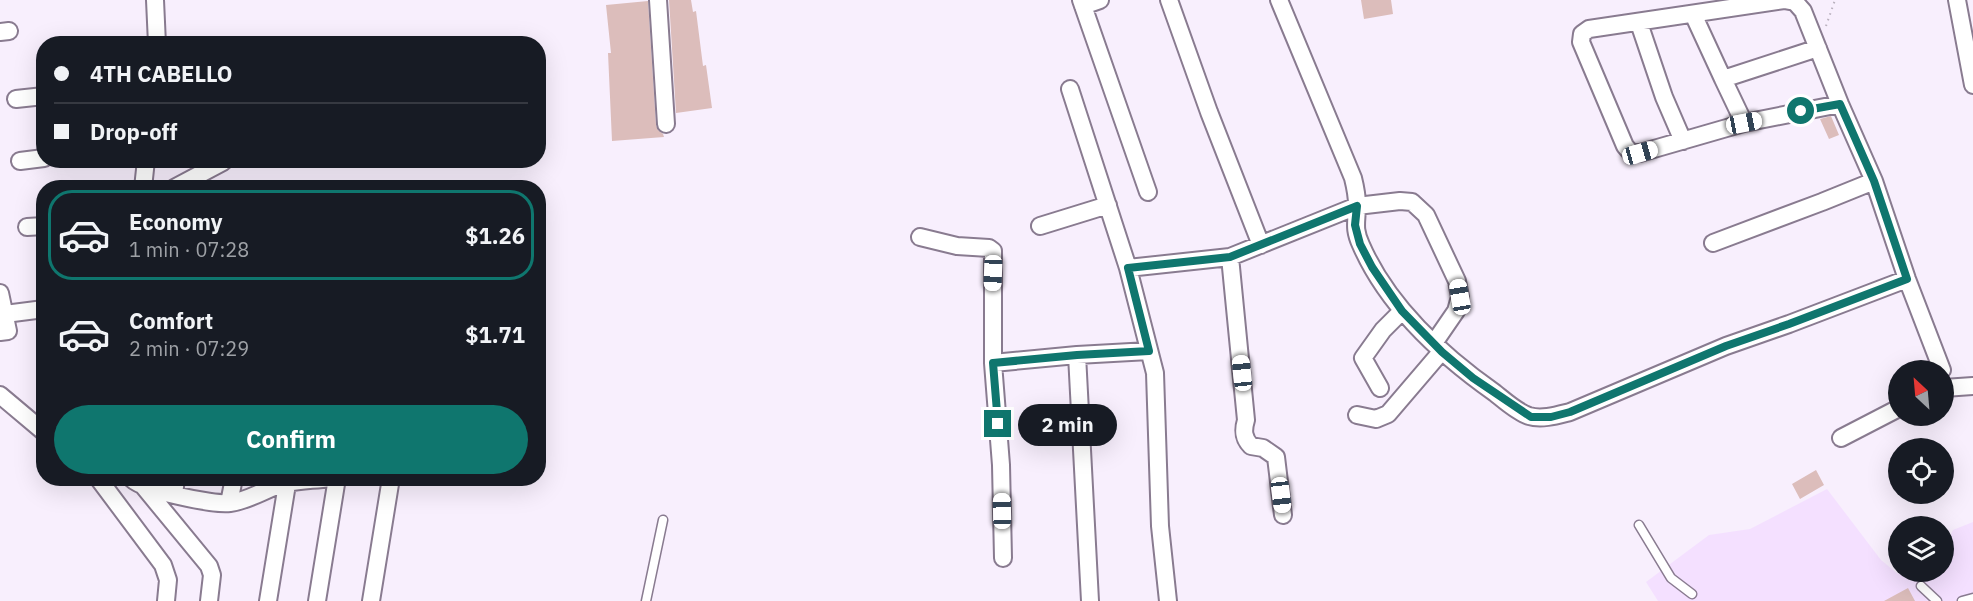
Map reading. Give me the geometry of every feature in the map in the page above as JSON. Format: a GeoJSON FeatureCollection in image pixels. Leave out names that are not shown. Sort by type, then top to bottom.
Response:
{"type":"FeatureCollection","features":[{"type":"Feature","properties":{"kind":"street"},"geometry":{"type":"LineString","coordinates":[[155,0],[157,36]]}},
{"type":"Feature","properties":{"kind":"street"},"geometry":{"type":"LineString","coordinates":[[658,0],[666,124]]}},
{"type":"Feature","properties":{"kind":"street"},"geometry":{"type":"LineString","coordinates":[[1100,0],[1082,3],[1148,192]]}},
{"type":"Feature","properties":{"kind":"street"},"geometry":{"type":"LineString","coordinates":[[1169,0],[1209,112],[1261,245]]}},
{"type":"Feature","properties":{"kind":"street"},"geometry":{"type":"LineString","coordinates":[[1279,0],[1353,178],[1357,206],[1355,225],[1360,244],[1372,267],[1402,311],[1438,348],[1519,411],[1531,417],[1551,417],[1570,412],[1726,346],[1907,279]]}},
{"type":"Feature","properties":{"kind":"street"},"geometry":{"type":"LineString","coordinates":[[1840,104],[1744,123],[1640,153],[1631,153],[1624,146],[1581,42],[1582,34],[1589,28],[1639,23],[1784,0],[1796,2],[1803,11],[1874,181],[1907,279],[1938,360]]}},
{"type":"Feature","properties":{"kind":"street"},"geometry":{"type":"LineString","coordinates":[[1957,0],[1973,85]]}},
{"type":"Feature","properties":{"kind":"street"},"geometry":{"type":"LineString","coordinates":[[1693,14],[1744,123]]}},
{"type":"Feature","properties":{"kind":"street"},"geometry":{"type":"LineString","coordinates":[[1639,23],[1664,97],[1683,141]]}},
{"type":"Feature","properties":{"kind":"street"},"geometry":{"type":"LineString","coordinates":[[1723,79],[1818,48]]}},
{"type":"Feature","properties":{"kind":"street"},"geometry":{"type":"LineString","coordinates":[[1070,89],[1128,268],[1155,373],[1160,526],[1168,601]]}},
{"type":"Feature","properties":{"kind":"street"},"geometry":{"type":"LineString","coordinates":[[16,99],[36,97]]}},
{"type":"Feature","properties":{"kind":"street"},"geometry":{"type":"LineString","coordinates":[[20,161],[36,159]]}},
{"type":"Feature","properties":{"kind":"street"},"geometry":{"type":"LineString","coordinates":[[189,180],[212,168]]}},
{"type":"Feature","properties":{"kind":"street"},"geometry":{"type":"LineString","coordinates":[[1713,243],[1874,181]]}},
{"type":"Feature","properties":{"kind":"street"},"geometry":{"type":"LineString","coordinates":[[1128,268],[1230,257],[1357,206],[1400,201],[1412,202],[1426,215],[1457,281],[1460,297],[1456,311],[1438,348],[1388,414],[1376,419],[1357,415]]}},
{"type":"Feature","properties":{"kind":"street"},"geometry":{"type":"LineString","coordinates":[[1040,226],[1108,205]]}},
{"type":"Feature","properties":{"kind":"street"},"geometry":{"type":"LineString","coordinates":[[920,237],[957,246],[989,248],[993,251],[993,363],[1001,465],[1003,558]]}},
{"type":"Feature","properties":{"kind":"street"},"geometry":{"type":"LineString","coordinates":[[1230,257],[1246,420],[1243,428],[1245,439],[1251,446],[1263,448],[1276,457],[1283,515]]}},
{"type":"Feature","properties":{"kind":"street"},"geometry":{"type":"LineString","coordinates":[[0,293],[5,314],[4,332]]}},
{"type":"Feature","properties":{"kind":"street"},"geometry":{"type":"LineString","coordinates":[[5,314],[36,310]]}},
{"type":"Feature","properties":{"kind":"street"},"geometry":{"type":"LineString","coordinates":[[1380,388],[1363,358],[1383,330],[1402,311]]}},
{"type":"Feature","properties":{"kind":"street"},"geometry":{"type":"LineString","coordinates":[[993,363],[1149,351]]}},
{"type":"Feature","properties":{"kind":"street"},"geometry":{"type":"LineString","coordinates":[[1077,355],[1090,601]]}},
{"type":"Feature","properties":{"kind":"street"},"geometry":{"type":"LineString","coordinates":[[1954,384],[1973,386]]}},
{"type":"Feature","properties":{"kind":"street"},"geometry":{"type":"LineString","coordinates":[[0,395],[36,425]]}},
{"type":"Feature","properties":{"kind":"street"},"geometry":{"type":"LineString","coordinates":[[1841,438],[1888,414]]}},
{"type":"Feature","properties":{"kind":"street"},"geometry":{"type":"LineString","coordinates":[[104,486],[163,565],[168,580],[166,601]]}},
{"type":"Feature","properties":{"kind":"street"},"geometry":{"type":"LineString","coordinates":[[139,486],[209,566],[212,575],[209,601]]}},
{"type":"Feature","properties":{"kind":"street"},"geometry":{"type":"LineString","coordinates":[[229,503],[232,486]]}},
{"type":"Feature","properties":{"kind":"street"},"geometry":{"type":"LineString","coordinates":[[175,487],[229,503],[274,486]]}},
{"type":"Feature","properties":{"kind":"street"},"geometry":{"type":"LineString","coordinates":[[268,601],[286,486]]}},
{"type":"Feature","properties":{"kind":"street"},"geometry":{"type":"LineString","coordinates":[[317,601],[336,486]]}},
{"type":"Feature","properties":{"kind":"street"},"geometry":{"type":"LineString","coordinates":[[371,601],[390,486]]}},
{"type":"Feature","properties":{"kind":"lane"},"geometry":{"type":"LineString","coordinates":[[646,601],[663,520]]}},
{"type":"Feature","properties":{"kind":"lane"},"geometry":{"type":"LineString","coordinates":[[1639,525],[1671,578],[1692,594]]}},
{"type":"Feature","properties":{"kind":"lane"},"geometry":{"type":"LineString","coordinates":[[1921,586],[1937,601]]}},
{"type":"Feature","properties":{"kind":"lane"},"geometry":{"type":"LineString","coordinates":[[1962,601],[1973,598]]}},
{"type":"Feature","properties":{"kind":"path"},"geometry":{"type":"LineString","coordinates":[[1818,48],[1835,0]]}},
{"type":"Feature","properties":{"kind":"shaded area"},"geometry":{"type":"Polygon","coordinates":[[[1827,489],[1881,560],[1888,566],[1888,582],[1954,582],[1954,530],[1973,522],[1973,601],[1658,601],[1646,582],[1709,535],[1750,529],[1827,489]]]}},
{"type":"Feature","properties":{"kind":"building"},"geometry":{"type":"Polygon","coordinates":[[[669,0],[691,0],[693,12],[696,11],[703,66],[706,65],[712,108],[676,113],[669,0]]]}},
{"type":"Feature","properties":{"kind":"building"},"geometry":{"type":"Polygon","coordinates":[[[1361,0],[1391,0],[1393,14],[1364,19],[1361,0]]]}},
{"type":"Feature","properties":{"kind":"building"},"geometry":{"type":"Polygon","coordinates":[[[648,1],[656,125],[664,137],[612,141],[608,53],[611,53],[606,5],[648,1]]]}},
{"type":"Feature","properties":{"kind":"building"},"geometry":{"type":"Polygon","coordinates":[[[1831,116],[1839,135],[1829,139],[1820,119],[1831,116]]]}},
{"type":"Feature","properties":{"kind":"building"},"geometry":{"type":"Polygon","coordinates":[[[1816,470],[1824,485],[1800,499],[1792,484],[1816,470]]]}},
{"type":"Feature","properties":{"kind":"building"},"geometry":{"type":"Polygon","coordinates":[[[1908,588],[1915,601],[1884,601],[1908,588]]]}},
{"type":"Feature","properties":{"kind":"route"},"geometry":{"type":"LineString","coordinates":[[998,424],[993,363],[1149,351],[1128,268],[1230,257],[1357,206],[1355,225],[1360,244],[1372,267],[1402,311],[1442,352],[1473,378],[1531,417],[1551,417],[1570,412],[1726,346],[1907,279],[1874,181],[1840,104],[1801,111]]}}]}
